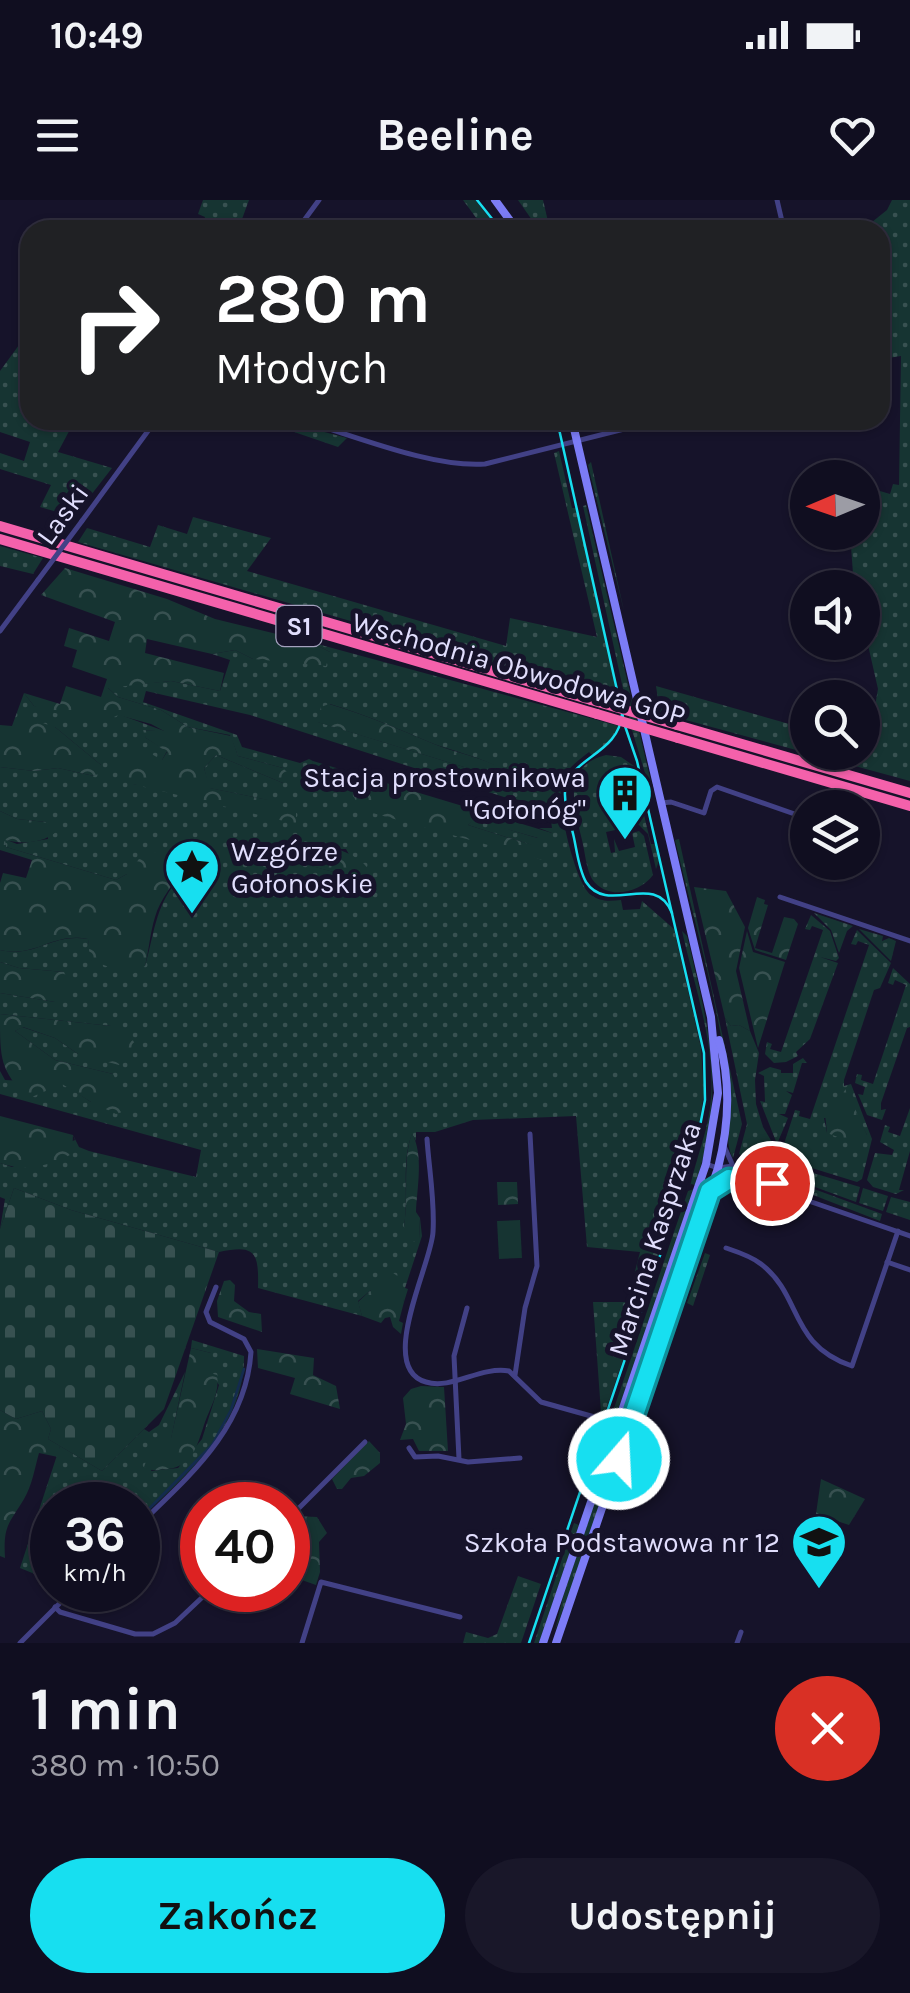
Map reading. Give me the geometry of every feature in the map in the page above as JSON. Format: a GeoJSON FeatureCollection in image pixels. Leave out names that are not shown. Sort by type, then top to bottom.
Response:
{"type":"FeatureCollection","features":[{"type":"Feature","properties":{"kind":"highway","name":"Wschodnia Obwodowa GOP"},"geometry":{"type":"LineString","coordinates":[[0,526],[876,783],[910,789]]}},
{"type":"Feature","properties":{"kind":"highway","name":"Wschodnia Obwodowa GOP"},"geometry":{"type":"LineString","coordinates":[[0,538],[910,806]]}},
{"type":"Feature","properties":{"kind":"street"},"geometry":{"type":"LineString","coordinates":[[305,220],[320,200]]}},
{"type":"Feature","properties":{"kind":"street","name":"Laski"},"geometry":{"type":"LineString","coordinates":[[0,631],[149,430]]}},
{"type":"Feature","properties":{"kind":"street"},"geometry":{"type":"LineString","coordinates":[[334,430],[419,455],[470,465],[620,430]]}},
{"type":"Feature","properties":{"kind":"street","name":"Marcina Kasprzaka"},"geometry":{"type":"LineString","coordinates":[[549,1642],[630,1426],[718,1168],[726,1078],[574,430]]}},
{"type":"Feature","properties":{"kind":"street"},"geometry":{"type":"LineString","coordinates":[[661,803],[671,802],[704,813],[717,787],[790,812]]}},
{"type":"Feature","properties":{"kind":"street"},"geometry":{"type":"LineString","coordinates":[[780,897],[910,941]]}},
{"type":"Feature","properties":{"kind":"street","name":"Marcina Kasprzaka"},"geometry":{"type":"LineString","coordinates":[[549,1642],[616,1423],[706,1164],[718,1102],[711,1017]]}},
{"type":"Feature","properties":{"kind":"street"},"geometry":{"type":"LineString","coordinates":[[515,1374],[536,1266],[530,1134]]}},
{"type":"Feature","properties":{"kind":"street"},"geometry":{"type":"LineString","coordinates":[[427,1138],[433,1236],[404,1342],[409,1368],[416,1378],[435,1384],[492,1369],[515,1374],[540,1402],[630,1426]]}},
{"type":"Feature","properties":{"kind":"street"},"geometry":{"type":"LineString","coordinates":[[723,1142],[733,1166]]}},
{"type":"Feature","properties":{"kind":"street"},"geometry":{"type":"LineString","coordinates":[[706,1164],[718,1168],[733,1166],[788,1192],[910,1236]]}},
{"type":"Feature","properties":{"kind":"street"},"geometry":{"type":"LineString","coordinates":[[718,1168],[729,1179],[788,1192]]}},
{"type":"Feature","properties":{"kind":"street"},"geometry":{"type":"LineString","coordinates":[[710,1191],[729,1179]]}},
{"type":"Feature","properties":{"kind":"street"},"geometry":{"type":"LineString","coordinates":[[726,1248],[762,1264],[782,1288],[801,1328],[815,1346],[852,1366],[898,1232]]}},
{"type":"Feature","properties":{"kind":"street"},"geometry":{"type":"LineString","coordinates":[[887,1262],[910,1270]]}},
{"type":"Feature","properties":{"kind":"street"},"geometry":{"type":"LineString","coordinates":[[160,1504],[216,1447],[241,1395],[252,1352],[244,1339],[210,1322],[206,1312],[216,1287]]}},
{"type":"Feature","properties":{"kind":"street"},"geometry":{"type":"LineString","coordinates":[[459,1459],[454,1356],[467,1308]]}},
{"type":"Feature","properties":{"kind":"street"},"geometry":{"type":"LineString","coordinates":[[310,1496],[365,1442]]}},
{"type":"Feature","properties":{"kind":"street"},"geometry":{"type":"LineString","coordinates":[[409,1448],[415,1457],[468,1462],[520,1458]]}},
{"type":"Feature","properties":{"kind":"street"},"geometry":{"type":"LineString","coordinates":[[302,1643],[321,1582],[460,1618]]}},
{"type":"Feature","properties":{"kind":"street"},"geometry":{"type":"LineString","coordinates":[[20,1643],[50,1612]]}},
{"type":"Feature","properties":{"kind":"street"},"geometry":{"type":"LineString","coordinates":[[66,1612],[148,1635],[175,1624],[187,1612]]}},
{"type":"Feature","properties":{"kind":"street"},"geometry":{"type":"LineString","coordinates":[[737,1643],[741,1632]]}},
{"type":"Feature","properties":{"kind":"green space"},"geometry":{"type":"Polygon","coordinates":[[[203,200],[249,200],[242,220],[204,220],[198,214],[203,200]]]}},
{"type":"Feature","properties":{"kind":"green space"},"geometry":{"type":"Polygon","coordinates":[[[463,200],[475,200],[491,220],[478,220],[463,200]]]}},
{"type":"Feature","properties":{"kind":"green space"},"geometry":{"type":"Polygon","coordinates":[[[518,200],[543,200],[548,220],[532,220],[518,200]]]}},
{"type":"Feature","properties":{"kind":"green space"},"geometry":{"type":"Polygon","coordinates":[[[892,200],[910,200],[910,781],[870,770],[880,770],[880,680],[876,680],[871,660],[880,660],[880,570],[853,570],[851,550],[880,550],[880,491],[890,494],[893,484],[899,485],[901,356],[890,358],[890,220],[874,220],[892,200]]]}},
{"type":"Feature","properties":{"kind":"green space"},"geometry":{"type":"Polygon","coordinates":[[[20,344],[20,430],[70,430],[58,452],[112,468],[74,517],[40,507],[51,485],[0,469],[0,453],[24,461],[30,442],[0,432],[0,371],[20,344]]]}},
{"type":"Feature","properties":{"kind":"green space"},"geometry":{"type":"Polygon","coordinates":[[[288,430],[317,430],[347,438],[338,447],[288,430]]]}},
{"type":"Feature","properties":{"kind":"green space"},"geometry":{"type":"Polygon","coordinates":[[[559,451],[572,508],[576,508],[619,699],[78,542],[87,528],[150,547],[158,525],[187,534],[193,517],[271,538],[247,571],[506,646],[510,618],[597,637],[554,453],[559,451]]]}},
{"type":"Feature","properties":{"kind":"green space"},"geometry":{"type":"Polygon","coordinates":[[[591,462],[624,611],[588,465],[591,462]]]}},
{"type":"Feature","properties":{"kind":"green space"},"geometry":{"type":"Polygon","coordinates":[[[586,505],[651,782],[648,783],[632,730],[583,506],[586,505]]]}},
{"type":"Feature","properties":{"kind":"green space"},"geometry":{"type":"Polygon","coordinates":[[[0,546],[43,558],[33,574],[0,566],[0,546]]]}},
{"type":"Feature","properties":{"kind":"green space"},"geometry":{"type":"Polygon","coordinates":[[[65,568],[167,599],[215,619],[310,642],[330,652],[326,666],[253,659],[235,650],[212,654],[147,639],[145,653],[224,673],[220,691],[171,681],[108,688],[118,697],[161,710],[188,727],[231,736],[238,756],[283,768],[292,777],[283,783],[216,755],[204,768],[210,788],[268,800],[296,812],[296,824],[133,784],[119,758],[132,743],[162,760],[167,752],[146,738],[142,730],[164,731],[151,724],[118,715],[104,722],[74,719],[34,706],[24,693],[60,704],[66,686],[101,697],[107,679],[72,667],[77,650],[64,646],[69,628],[109,641],[115,622],[41,595],[65,568]]]}},
{"type":"Feature","properties":{"kind":"green space"},"geometry":{"type":"Polygon","coordinates":[[[310,642],[619,726],[609,742],[573,765],[562,781],[561,805],[568,840],[579,875],[591,895],[602,900],[621,900],[623,910],[640,909],[642,901],[674,929],[701,1048],[704,1093],[696,1143],[604,1416],[593,1302],[627,1302],[640,1252],[587,1247],[576,1116],[473,1120],[435,1132],[416,1132],[416,1141],[412,1134],[407,1156],[404,1226],[419,1239],[420,1218],[422,1236],[405,1288],[408,1289],[404,1302],[399,1289],[371,1290],[358,1301],[362,1316],[258,1288],[256,1259],[247,1250],[219,1252],[71,1210],[14,1188],[0,1229],[5,1199],[0,1197],[0,1163],[12,1167],[75,1140],[73,1135],[79,1147],[89,1151],[196,1177],[201,1150],[0,1094],[0,1071],[5,1080],[62,1083],[91,1102],[113,1074],[55,1060],[15,1031],[22,1027],[55,1038],[78,1054],[111,1026],[0,1014],[0,993],[55,1002],[64,972],[0,962],[0,950],[24,951],[64,939],[88,939],[91,960],[145,966],[159,912],[176,882],[127,874],[116,880],[6,847],[4,839],[17,844],[48,839],[46,822],[17,819],[0,811],[0,767],[34,771],[58,768],[94,776],[101,765],[55,727],[12,726],[24,693],[34,706],[118,714],[167,732],[144,730],[146,738],[167,751],[133,784],[268,800],[209,788],[204,768],[216,755],[283,783],[283,768],[238,756],[230,735],[188,727],[161,710],[118,697],[107,687],[171,681],[220,691],[230,660],[212,654],[235,650],[253,659],[330,652],[310,642]],[[146,691],[143,702],[237,735],[242,747],[300,763],[309,759],[313,761],[312,771],[362,785],[354,797],[532,845],[468,825],[474,819],[537,838],[552,833],[539,828],[552,828],[549,806],[504,797],[250,715],[146,691]],[[330,704],[318,722],[464,767],[495,772],[494,765],[487,762],[330,704]],[[294,839],[280,845],[287,863],[363,880],[346,849],[330,849],[294,839]]]}},
{"type":"Feature","properties":{"kind":"green space"},"geometry":{"type":"Polygon","coordinates":[[[656,686],[790,724],[790,748],[660,713],[656,686]]]}},
{"type":"Feature","properties":{"kind":"green space"},"geometry":{"type":"Polygon","coordinates":[[[329,704],[495,765],[495,773],[317,722],[321,707],[329,704]]]}},
{"type":"Feature","properties":{"kind":"green space"},"geometry":{"type":"Polygon","coordinates":[[[27,718],[55,727],[101,765],[103,771],[94,776],[58,768],[34,771],[0,767],[0,725],[12,726],[27,718]]]}},
{"type":"Feature","properties":{"kind":"green space"},"geometry":{"type":"Polygon","coordinates":[[[606,755],[621,757],[637,768],[641,784],[637,786],[659,861],[656,869],[648,834],[639,825],[606,832],[611,853],[615,852],[614,839],[619,851],[635,847],[632,833],[639,831],[644,836],[653,875],[640,886],[623,892],[606,890],[592,879],[574,802],[582,768],[606,755]]]}},
{"type":"Feature","properties":{"kind":"green space"},"geometry":{"type":"Polygon","coordinates":[[[313,761],[552,833],[550,838],[538,838],[474,820],[468,825],[553,855],[550,862],[369,812],[354,797],[361,785],[311,770],[313,761]]]}},
{"type":"Feature","properties":{"kind":"green space"},"geometry":{"type":"Polygon","coordinates":[[[0,811],[17,819],[46,822],[56,832],[31,842],[5,840],[6,847],[116,880],[127,874],[143,854],[164,854],[181,866],[157,910],[145,966],[131,975],[90,960],[88,939],[64,939],[25,951],[0,950],[3,873],[26,878],[32,860],[0,850],[0,811]]]}},
{"type":"Feature","properties":{"kind":"green space"},"geometry":{"type":"Polygon","coordinates":[[[293,839],[351,855],[369,869],[374,879],[363,880],[293,861],[279,871],[269,865],[268,855],[293,839]]]}},
{"type":"Feature","properties":{"kind":"green space"},"geometry":{"type":"Polygon","coordinates":[[[679,839],[742,1124],[733,1158],[728,1137],[730,1098],[720,1033],[675,840],[679,839]]]}},
{"type":"Feature","properties":{"kind":"green space"},"geometry":{"type":"Polygon","coordinates":[[[694,887],[726,891],[745,927],[736,971],[750,1031],[739,1025],[731,1026],[725,1018],[694,887]]]}},
{"type":"Feature","properties":{"kind":"green space"},"geometry":{"type":"Polygon","coordinates":[[[757,897],[768,905],[755,948],[772,953],[784,917],[798,924],[786,960],[755,950],[748,928],[757,897]]]}},
{"type":"Feature","properties":{"kind":"green space"},"geometry":{"type":"Polygon","coordinates":[[[814,913],[853,926],[847,931],[839,953],[831,930],[814,913]]]}},
{"type":"Feature","properties":{"kind":"green space"},"geometry":{"type":"Polygon","coordinates":[[[811,915],[830,931],[839,958],[836,961],[820,957],[838,963],[810,1039],[796,1052],[798,1056],[774,1063],[765,1054],[767,1042],[772,1044],[770,1049],[781,1052],[823,930],[812,926],[805,929],[811,915]]]}},
{"type":"Feature","properties":{"kind":"green space"},"geometry":{"type":"Polygon","coordinates":[[[859,929],[883,936],[882,941],[896,941],[891,961],[859,929]]]}},
{"type":"Feature","properties":{"kind":"green space"},"geometry":{"type":"Polygon","coordinates":[[[857,930],[891,963],[880,988],[874,990],[844,1080],[844,1086],[851,1084],[872,1139],[862,1179],[857,1182],[802,1165],[782,1150],[795,1110],[800,1111],[799,1116],[810,1119],[869,945],[858,941],[851,944],[857,930]],[[824,1118],[827,1133],[867,1135],[858,1118],[824,1118]]]}},
{"type":"Feature","properties":{"kind":"green space"},"geometry":{"type":"Polygon","coordinates":[[[682,931],[687,936],[708,1031],[712,1089],[705,1151],[695,1185],[690,1187],[708,1121],[711,1077],[707,1035],[682,931]]]}},
{"type":"Feature","properties":{"kind":"green space"},"geometry":{"type":"Polygon","coordinates":[[[747,931],[753,952],[785,962],[758,1048],[739,968],[747,931]]]}},
{"type":"Feature","properties":{"kind":"green space"},"geometry":{"type":"Polygon","coordinates":[[[0,962],[64,972],[72,989],[67,1000],[55,1002],[0,993],[0,962]]]}},
{"type":"Feature","properties":{"kind":"green space"},"geometry":{"type":"Polygon","coordinates":[[[893,968],[910,984],[910,1027],[881,1103],[881,1110],[886,1109],[882,1120],[867,1115],[858,1094],[863,1095],[865,1087],[855,1083],[857,1074],[873,1084],[906,985],[895,980],[893,985],[888,983],[893,968]]]}},
{"type":"Feature","properties":{"kind":"green space"},"geometry":{"type":"Polygon","coordinates":[[[0,1014],[111,1026],[129,1033],[136,1046],[127,1061],[119,1065],[78,1054],[55,1038],[23,1027],[15,1031],[55,1060],[113,1074],[131,1109],[116,1114],[62,1084],[27,1099],[3,1062],[0,1014]]]}},
{"type":"Feature","properties":{"kind":"green space"},"geometry":{"type":"Polygon","coordinates":[[[725,1018],[731,1026],[739,1025],[750,1031],[759,1053],[756,1104],[763,1127],[778,1152],[771,1170],[739,1154],[747,1124],[725,1018]]]}},
{"type":"Feature","properties":{"kind":"green space"},"geometry":{"type":"Polygon","coordinates":[[[803,1058],[807,1063],[802,1063],[793,1093],[786,1091],[792,1095],[785,1114],[779,1114],[788,1118],[777,1144],[760,1101],[765,1102],[764,1076],[758,1073],[770,1067],[781,1073],[793,1073],[793,1064],[803,1058]]]}},
{"type":"Feature","properties":{"kind":"green space"},"geometry":{"type":"Polygon","coordinates":[[[846,1089],[867,1135],[862,1146],[827,1133],[825,1114],[846,1089]]]}},
{"type":"Feature","properties":{"kind":"green space"},"geometry":{"type":"Polygon","coordinates":[[[910,1108],[910,1151],[899,1190],[904,1190],[896,1194],[873,1187],[867,1180],[875,1153],[892,1155],[894,1150],[880,1142],[885,1125],[890,1127],[888,1132],[900,1136],[910,1108]]]}},
{"type":"Feature","properties":{"kind":"green space"},"geometry":{"type":"Polygon","coordinates":[[[0,1116],[73,1135],[72,1154],[37,1166],[0,1163],[0,1116]]]}},
{"type":"Feature","properties":{"kind":"green space"},"geometry":{"type":"Polygon","coordinates":[[[412,1133],[419,1162],[419,1239],[414,1242],[404,1226],[407,1155],[412,1133]]]}},
{"type":"Feature","properties":{"kind":"green space"},"geometry":{"type":"Polygon","coordinates":[[[780,1155],[803,1170],[860,1187],[856,1202],[774,1172],[780,1155]]]}},
{"type":"Feature","properties":{"kind":"green space"},"geometry":{"type":"Polygon","coordinates":[[[773,1174],[882,1214],[880,1221],[772,1179],[773,1174]]]}},
{"type":"Feature","properties":{"kind":"green space"},"geometry":{"type":"Polygon","coordinates":[[[497,1182],[517,1182],[518,1204],[498,1205],[497,1182]]]}},
{"type":"Feature","properties":{"kind":"green space"},"geometry":{"type":"Polygon","coordinates":[[[14,1188],[71,1210],[219,1252],[164,1409],[102,1471],[48,1439],[51,1429],[42,1411],[16,1419],[0,1410],[0,1229],[14,1188]]]}},
{"type":"Feature","properties":{"kind":"green space"},"geometry":{"type":"Polygon","coordinates":[[[863,1188],[888,1196],[883,1211],[859,1203],[863,1188]]]}},
{"type":"Feature","properties":{"kind":"green space"},"geometry":{"type":"Polygon","coordinates":[[[694,1189],[616,1417],[611,1417],[688,1191],[694,1189]]]}},
{"type":"Feature","properties":{"kind":"green space"},"geometry":{"type":"Polygon","coordinates":[[[701,1191],[700,1196],[704,1197],[627,1419],[624,1417],[701,1191]]]}},
{"type":"Feature","properties":{"kind":"green space"},"geometry":{"type":"Polygon","coordinates":[[[891,1197],[910,1202],[910,1220],[886,1212],[891,1197]]]}},
{"type":"Feature","properties":{"kind":"green space"},"geometry":{"type":"Polygon","coordinates":[[[520,1220],[522,1258],[499,1259],[497,1221],[520,1220]]]}},
{"type":"Feature","properties":{"kind":"green space"},"geometry":{"type":"Polygon","coordinates":[[[705,1253],[710,1255],[693,1306],[687,1303],[705,1253]]]}},
{"type":"Feature","properties":{"kind":"green space"},"geometry":{"type":"Polygon","coordinates":[[[393,1273],[399,1277],[404,1302],[399,1321],[403,1323],[401,1334],[390,1317],[381,1323],[362,1316],[358,1302],[371,1290],[377,1277],[393,1273]]]}},
{"type":"Feature","properties":{"kind":"green space"},"geometry":{"type":"Polygon","coordinates":[[[224,1281],[235,1285],[234,1301],[249,1312],[261,1314],[262,1332],[218,1317],[217,1301],[224,1281]]]}},
{"type":"Feature","properties":{"kind":"green space"},"geometry":{"type":"Polygon","coordinates":[[[192,1340],[244,1356],[242,1382],[234,1406],[209,1449],[160,1500],[160,1482],[48,1482],[60,1446],[102,1471],[144,1429],[149,1432],[159,1425],[185,1372],[171,1439],[165,1442],[151,1471],[178,1468],[202,1439],[219,1385],[210,1373],[211,1353],[191,1348],[192,1340]]]}},
{"type":"Feature","properties":{"kind":"green space"},"geometry":{"type":"Polygon","coordinates":[[[191,1348],[211,1353],[210,1373],[217,1375],[218,1381],[214,1399],[189,1458],[177,1467],[147,1469],[144,1467],[153,1442],[171,1438],[191,1348]]]}},
{"type":"Feature","properties":{"kind":"green space"},"geometry":{"type":"Polygon","coordinates":[[[257,1349],[314,1358],[313,1375],[336,1386],[340,1409],[290,1394],[295,1378],[258,1368],[257,1349]]]}},
{"type":"Feature","properties":{"kind":"green space"},"geometry":{"type":"Polygon","coordinates":[[[444,1387],[448,1451],[419,1451],[413,1439],[400,1440],[406,1424],[403,1398],[411,1389],[444,1387]]]}},
{"type":"Feature","properties":{"kind":"green space"},"geometry":{"type":"Polygon","coordinates":[[[0,1410],[16,1419],[42,1411],[51,1429],[48,1439],[60,1446],[58,1457],[39,1453],[29,1488],[6,1531],[5,1558],[0,1556],[0,1410]]]}},
{"type":"Feature","properties":{"kind":"green space"},"geometry":{"type":"Polygon","coordinates":[[[369,1441],[380,1453],[380,1463],[337,1489],[332,1479],[369,1441]]]}},
{"type":"Feature","properties":{"kind":"green space"},"geometry":{"type":"Polygon","coordinates":[[[600,1476],[612,1480],[555,1631],[601,1483],[600,1476]]]}},
{"type":"Feature","properties":{"kind":"green space"},"geometry":{"type":"Polygon","coordinates":[[[821,1479],[865,1499],[849,1525],[816,1514],[821,1479]]]}},
{"type":"Feature","properties":{"kind":"green space"},"geometry":{"type":"Polygon","coordinates":[[[310,1517],[317,1517],[327,1533],[319,1542],[320,1572],[316,1585],[310,1583],[310,1517]]]}},
{"type":"Feature","properties":{"kind":"green space"},"geometry":{"type":"Polygon","coordinates":[[[574,1523],[579,1525],[539,1643],[534,1643],[574,1523]]]}},
{"type":"Feature","properties":{"kind":"green space"},"geometry":{"type":"Polygon","coordinates":[[[30,1538],[30,1572],[20,1568],[30,1538]]]}},
{"type":"Feature","properties":{"kind":"green space"},"geometry":{"type":"Polygon","coordinates":[[[518,1576],[541,1584],[521,1643],[463,1643],[466,1632],[488,1638],[497,1634],[518,1576]]]}},
{"type":"Feature","properties":{"kind":"waterway"},"geometry":{"type":"LineString","coordinates":[[160,1498],[212,1445],[231,1410],[244,1369]]}},
{"type":"Feature","properties":{"kind":"tram line"},"geometry":{"type":"LineString","coordinates":[[477,200],[493,220]]}},
{"type":"Feature","properties":{"kind":"tram line"},"geometry":{"type":"LineString","coordinates":[[529,1643],[695,1152],[705,1100],[704,1053],[559,430]]}},
{"type":"Feature","properties":{"kind":"tram line"},"geometry":{"type":"LineString","coordinates":[[622,714],[612,739],[568,780],[566,803],[580,866],[586,882],[595,891],[606,895],[654,895],[672,913]]}},
{"type":"Feature","properties":{"kind":"place","name":"Stacja prostownikowa \"Gołonóg\""},"geometry":{"type":"Point","coordinates":[625,842]}},
{"type":"Feature","properties":{"kind":"place","name":"Wzgórze Gołonoskie"},"geometry":{"type":"Point","coordinates":[192,916]}},
{"type":"Feature","properties":{"kind":"place","name":"Szkoła Podstawowa nr 12"},"geometry":{"type":"Point","coordinates":[819,1591]}},
{"type":"Feature","properties":{"kind":"route"},"geometry":{"type":"LineString","coordinates":[[619,1459],[710,1191],[729,1179],[788,1192],[772,1183]]}}]}
